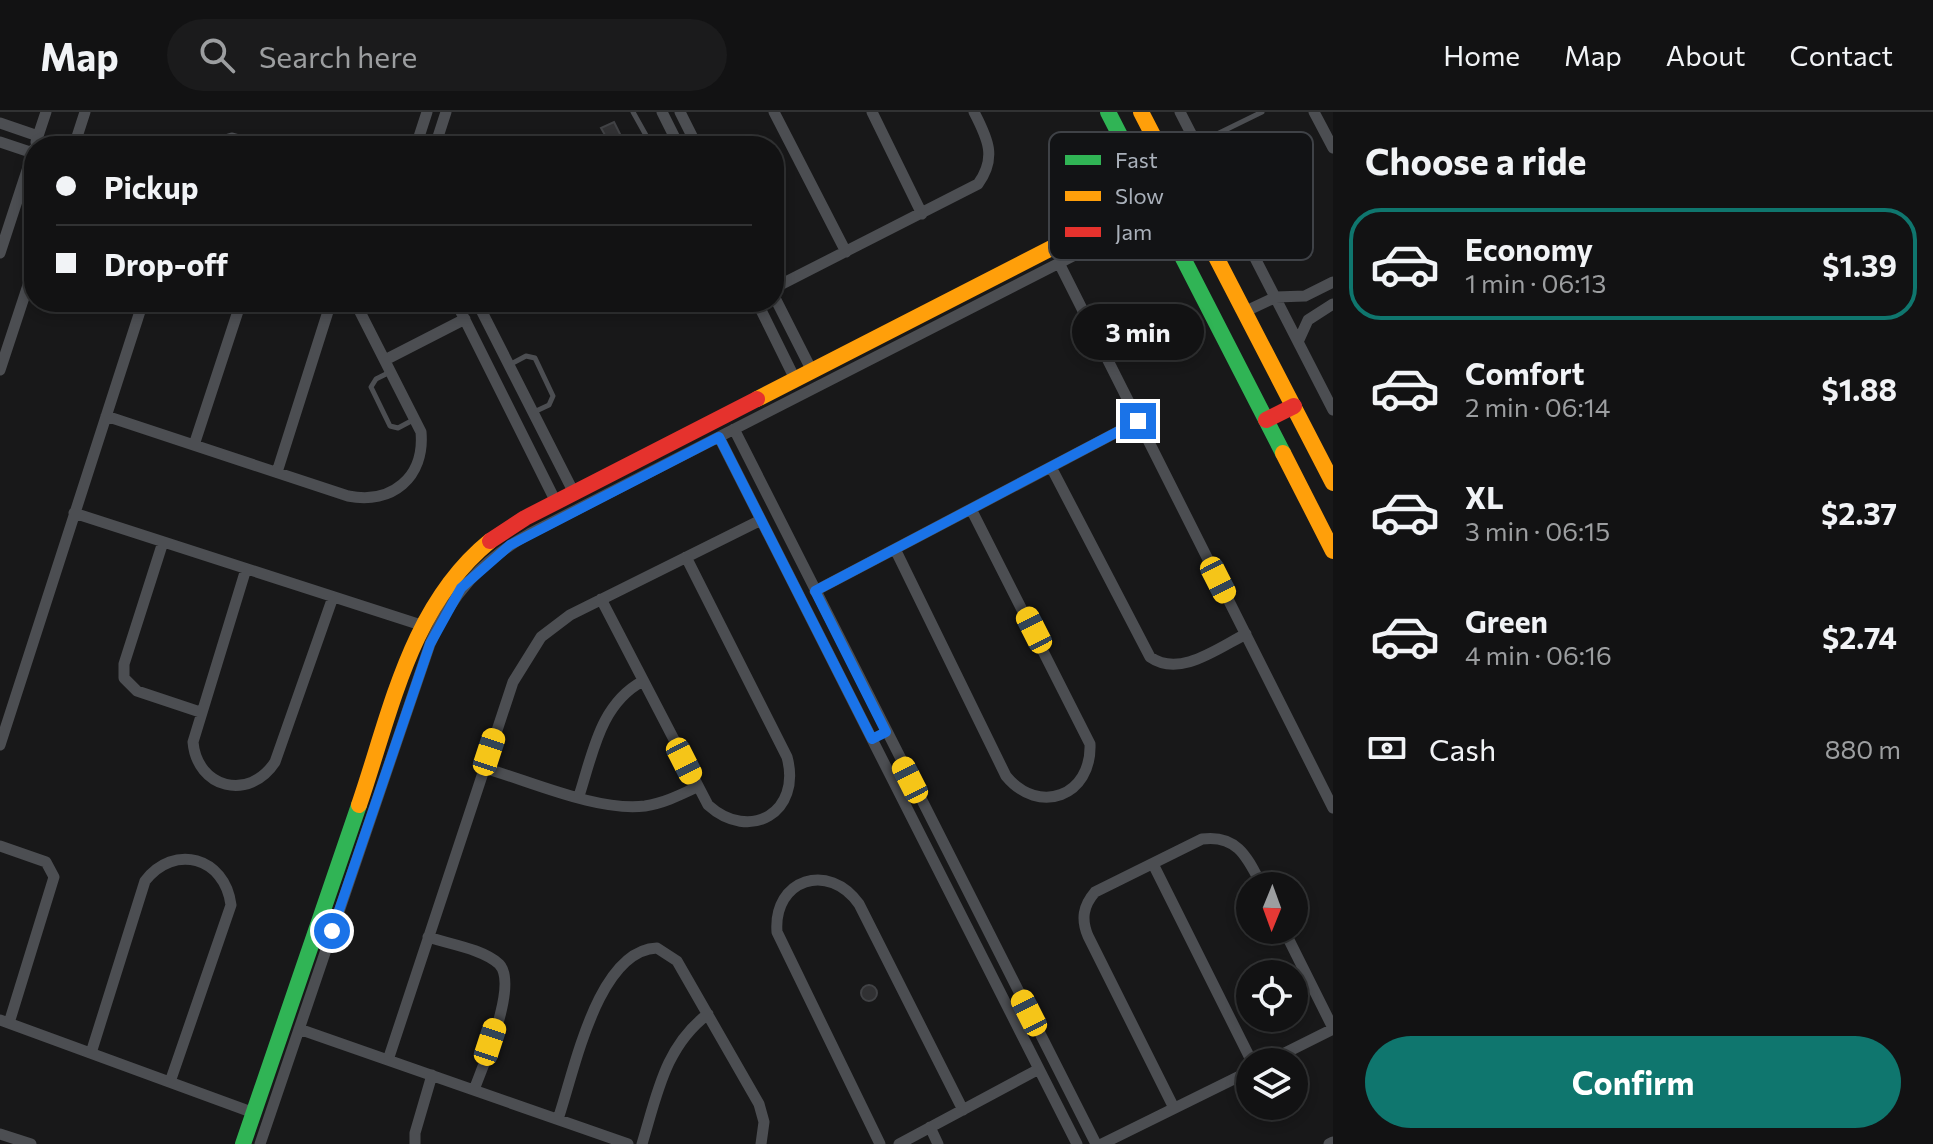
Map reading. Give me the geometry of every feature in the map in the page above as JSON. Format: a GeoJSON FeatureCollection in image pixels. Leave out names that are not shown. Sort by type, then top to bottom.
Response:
{"type":"FeatureCollection","features":[{"type":"Feature","properties":{"kind":"street"},"geometry":{"type":"LineString","coordinates":[[38,136],[46,112]]}},
{"type":"Feature","properties":{"kind":"street"},"geometry":{"type":"LineString","coordinates":[[77,136],[85,112]]}},
{"type":"Feature","properties":{"kind":"street"},"geometry":{"type":"LineString","coordinates":[[419,136],[427,112]]}},
{"type":"Feature","properties":{"kind":"street"},"geometry":{"type":"LineString","coordinates":[[438,136],[446,112]]}},
{"type":"Feature","properties":{"kind":"street"},"geometry":{"type":"LineString","coordinates":[[662,112],[670,136]]}},
{"type":"Feature","properties":{"kind":"street"},"geometry":{"type":"LineString","coordinates":[[680,112],[692,136]]}},
{"type":"Feature","properties":{"kind":"street"},"geometry":{"type":"LineString","coordinates":[[774,112],[846,252]]}},
{"type":"Feature","properties":{"kind":"street"},"geometry":{"type":"LineString","coordinates":[[872,112],[922,214]]}},
{"type":"Feature","properties":{"kind":"street"},"geometry":{"type":"LineString","coordinates":[[784,283],[966,192],[986,173],[990,146],[974,112]]}},
{"type":"Feature","properties":{"kind":"street"},"geometry":{"type":"LineString","coordinates":[[1108,112],[1118,132]]}},
{"type":"Feature","properties":{"kind":"street"},"geometry":{"type":"LineString","coordinates":[[1141,112],[1151,132]]}},
{"type":"Feature","properties":{"kind":"street"},"geometry":{"type":"LineString","coordinates":[[1180,112],[1190,132]]}},
{"type":"Feature","properties":{"kind":"street"},"geometry":{"type":"LineString","coordinates":[[1314,112],[1333,148]]}},
{"type":"Feature","properties":{"kind":"street"},"geometry":{"type":"LineString","coordinates":[[0,123],[24,139]]}},
{"type":"Feature","properties":{"kind":"street"},"geometry":{"type":"LineString","coordinates":[[0,142],[24,145]]}},
{"type":"Feature","properties":{"kind":"street"},"geometry":{"type":"LineString","coordinates":[[0,253],[24,180]]}},
{"type":"Feature","properties":{"kind":"street"},"geometry":{"type":"LineString","coordinates":[[243,1144],[421,625],[442,588],[471,555],[506,529],[556,502],[1049,249]]}},
{"type":"Feature","properties":{"kind":"street"},"geometry":{"type":"LineString","coordinates":[[260,1144],[430,644],[449,605],[476,572],[510,545],[1065,260]]}},
{"type":"Feature","properties":{"kind":"street"},"geometry":{"type":"LineString","coordinates":[[1184,260],[1333,551]]}},
{"type":"Feature","properties":{"kind":"street"},"geometry":{"type":"LineString","coordinates":[[1217,260],[1333,483]]}},
{"type":"Feature","properties":{"kind":"street"},"geometry":{"type":"LineString","coordinates":[[1257,260],[1333,410]]}},
{"type":"Feature","properties":{"kind":"street"},"geometry":{"type":"LineString","coordinates":[[1059,263],[1333,808]]}},
{"type":"Feature","properties":{"kind":"street"},"geometry":{"type":"LineString","coordinates":[[1244,312],[1276,297],[1305,296],[1333,282]]}},
{"type":"Feature","properties":{"kind":"street"},"geometry":{"type":"LineString","coordinates":[[0,370],[24,297]]}},
{"type":"Feature","properties":{"kind":"street"},"geometry":{"type":"LineString","coordinates":[[1298,342],[1308,320],[1333,304]]}},
{"type":"Feature","properties":{"kind":"street"},"geometry":{"type":"LineString","coordinates":[[0,745],[140,312]]}},
{"type":"Feature","properties":{"kind":"street"},"geometry":{"type":"LineString","coordinates":[[194,445],[238,312]]}},
{"type":"Feature","properties":{"kind":"street"},"geometry":{"type":"LineString","coordinates":[[277,472],[328,312]]}},
{"type":"Feature","properties":{"kind":"street"},"geometry":{"type":"LineString","coordinates":[[106,416],[362,499],[391,493],[413,474],[422,447],[416,419],[360,312]]}},
{"type":"Feature","properties":{"kind":"street"},"geometry":{"type":"LineString","coordinates":[[461,312],[556,502]]}},
{"type":"Feature","properties":{"kind":"street"},"geometry":{"type":"LineString","coordinates":[[482,312],[574,493]]}},
{"type":"Feature","properties":{"kind":"street"},"geometry":{"type":"LineString","coordinates":[[762,312],[795,379]]}},
{"type":"Feature","properties":{"kind":"street"},"geometry":{"type":"LineString","coordinates":[[782,312],[812,371]]}},
{"type":"Feature","properties":{"kind":"street"},"geometry":{"type":"LineString","coordinates":[[388,366],[465,319]]}},
{"type":"Feature","properties":{"kind":"street"},"geometry":{"type":"LineString","coordinates":[[1266,420],[1294,406]]}},
{"type":"Feature","properties":{"kind":"street"},"geometry":{"type":"LineString","coordinates":[[815,591],[1138,421]]}},
{"type":"Feature","properties":{"kind":"street"},"geometry":{"type":"LineString","coordinates":[[734,429],[988,935],[1099,1144],[1236,1078]]}},
{"type":"Feature","properties":{"kind":"street"},"geometry":{"type":"LineString","coordinates":[[719,437],[1077,1144]]}},
{"type":"Feature","properties":{"kind":"street"},"geometry":{"type":"LineString","coordinates":[[1051,467],[1150,657],[1158,663],[1177,666],[1246,634]]}},
{"type":"Feature","properties":{"kind":"street"},"geometry":{"type":"LineString","coordinates":[[895,549],[1006,776],[1014,786],[1036,797],[1061,795],[1072,789],[1088,769],[1090,744],[971,509]]}},
{"type":"Feature","properties":{"kind":"street"},"geometry":{"type":"LineString","coordinates":[[74,513],[421,625]]}},
{"type":"Feature","properties":{"kind":"street"},"geometry":{"type":"LineString","coordinates":[[388,1060],[513,682],[530,651],[555,625],[761,520]]}},
{"type":"Feature","properties":{"kind":"street"},"geometry":{"type":"LineString","coordinates":[[163,542],[124,664],[124,678],[137,691],[200,712]]}},
{"type":"Feature","properties":{"kind":"street"},"geometry":{"type":"LineString","coordinates":[[601,599],[708,805],[719,815],[748,823],[775,811],[790,786],[791,771],[787,757],[686,557]]}},
{"type":"Feature","properties":{"kind":"street"},"geometry":{"type":"LineString","coordinates":[[246,569],[193,742],[198,764],[205,774],[225,785],[248,785],[268,772],[333,597]]}},
{"type":"Feature","properties":{"kind":"street"},"geometry":{"type":"LineString","coordinates":[[579,796],[607,714],[622,694],[643,681]]}},
{"type":"Feature","properties":{"kind":"street"},"geometry":{"type":"LineString","coordinates":[[872,739],[886,732]]}},
{"type":"Feature","properties":{"kind":"street"},"geometry":{"type":"LineString","coordinates":[[484,768],[612,805],[642,806],[671,799],[697,787]]}},
{"type":"Feature","properties":{"kind":"street"},"geometry":{"type":"LineString","coordinates":[[1174,1108],[1088,936],[1083,918],[1089,899],[1095,892],[1202,839],[1223,839],[1241,848],[1254,872]]}},
{"type":"Feature","properties":{"kind":"street"},"geometry":{"type":"LineString","coordinates":[[0,846],[46,862],[54,877],[4,1022],[254,1113]]}},
{"type":"Feature","properties":{"kind":"street"},"geometry":{"type":"LineString","coordinates":[[91,1053],[145,881],[153,870],[177,858],[203,861],[224,879],[231,905],[170,1082]]}},
{"type":"Feature","properties":{"kind":"street"},"geometry":{"type":"LineString","coordinates":[[1153,864],[1245,1048]]}},
{"type":"Feature","properties":{"kind":"street"},"geometry":{"type":"LineString","coordinates":[[880,1144],[777,932],[779,907],[785,896],[805,882],[831,881],[852,894],[963,1110]]}},
{"type":"Feature","properties":{"kind":"street"},"geometry":{"type":"LineString","coordinates":[[975,941],[988,935]]}},
{"type":"Feature","properties":{"kind":"street"},"geometry":{"type":"LineString","coordinates":[[428,937],[488,958],[503,969],[506,977],[505,995],[474,1090]]}},
{"type":"Feature","properties":{"kind":"street"},"geometry":{"type":"LineString","coordinates":[[1291,944],[1333,1029],[1295,1048]]}},
{"type":"Feature","properties":{"kind":"street"},"geometry":{"type":"LineString","coordinates":[[558,1119],[602,991],[631,957],[649,948],[672,955],[708,1014],[759,1104],[764,1122],[761,1144]]}},
{"type":"Feature","properties":{"kind":"street"},"geometry":{"type":"LineString","coordinates":[[642,1144],[672,1053],[688,1031],[708,1014]]}},
{"type":"Feature","properties":{"kind":"street"},"geometry":{"type":"LineString","coordinates":[[299,1029],[628,1144]]}},
{"type":"Feature","properties":{"kind":"street"},"geometry":{"type":"LineString","coordinates":[[899,1144],[1039,1069]]}},
{"type":"Feature","properties":{"kind":"street"},"geometry":{"type":"LineString","coordinates":[[415,1144],[415,1133],[432,1075]]}},
{"type":"Feature","properties":{"kind":"street"},"geometry":{"type":"LineString","coordinates":[[930,1127],[938,1144]]}},
{"type":"Feature","properties":{"kind":"street"},"geometry":{"type":"LineString","coordinates":[[0,1134],[31,1144]]}},
{"type":"Feature","properties":{"kind":"lane"},"geometry":{"type":"LineString","coordinates":[[633,112],[646,136]]}},
{"type":"Feature","properties":{"kind":"lane"},"geometry":{"type":"LineString","coordinates":[[1221,132],[1262,112]]}},
{"type":"Feature","properties":{"kind":"lane"},"geometry":{"type":"LineString","coordinates":[[509,365],[526,356],[535,358],[553,396],[549,405],[533,413]]}},
{"type":"Feature","properties":{"kind":"lane"},"geometry":{"type":"LineString","coordinates":[[388,366],[371,387],[390,426],[398,428],[416,419]]}},
{"type":"Feature","properties":{"kind":"building"},"geometry":{"type":"Polygon","coordinates":[[[614,122],[621,136],[603,136],[601,128],[614,122]]]}},
{"type":"Feature","properties":{"kind":"building"},"geometry":{"type":"Polygon","coordinates":[[[869,985],[875,987],[875,999],[869,1001],[863,999],[861,993],[863,987],[869,985]]]}},
{"type":"Feature","properties":{"kind":"traffic: fast"},"geometry":{"type":"LineString","coordinates":[[1108,112],[1118,132]]}},
{"type":"Feature","properties":{"kind":"traffic: fast"},"geometry":{"type":"LineString","coordinates":[[1184,260],[1283,453]]}},
{"type":"Feature","properties":{"kind":"traffic: fast"},"geometry":{"type":"LineString","coordinates":[[243,1144],[359,805]]}},
{"type":"Feature","properties":{"kind":"traffic: slow"},"geometry":{"type":"LineString","coordinates":[[1141,112],[1151,132]]}},
{"type":"Feature","properties":{"kind":"traffic: slow"},"geometry":{"type":"LineString","coordinates":[[757,399],[1049,249]]}},
{"type":"Feature","properties":{"kind":"traffic: slow"},"geometry":{"type":"LineString","coordinates":[[1218,260],[1333,483]]}},
{"type":"Feature","properties":{"kind":"traffic: slow"},"geometry":{"type":"LineString","coordinates":[[1283,453],[1333,551]]}},
{"type":"Feature","properties":{"kind":"traffic: slow"},"geometry":{"type":"LineString","coordinates":[[359,805],[393,698],[422,629],[440,597],[463,567],[490,541]]}},
{"type":"Feature","properties":{"kind":"traffic: jam"},"geometry":{"type":"LineString","coordinates":[[490,541],[525,518],[757,399]]}},
{"type":"Feature","properties":{"kind":"traffic: jam"},"geometry":{"type":"LineString","coordinates":[[1266,420],[1294,406]]}},
{"type":"Feature","properties":{"kind":"route"},"geometry":{"type":"LineString","coordinates":[[332,931],[438,624],[461,588],[492,557],[510,545],[719,437],[872,739],[886,732],[815,591],[1138,421]]}}]}
